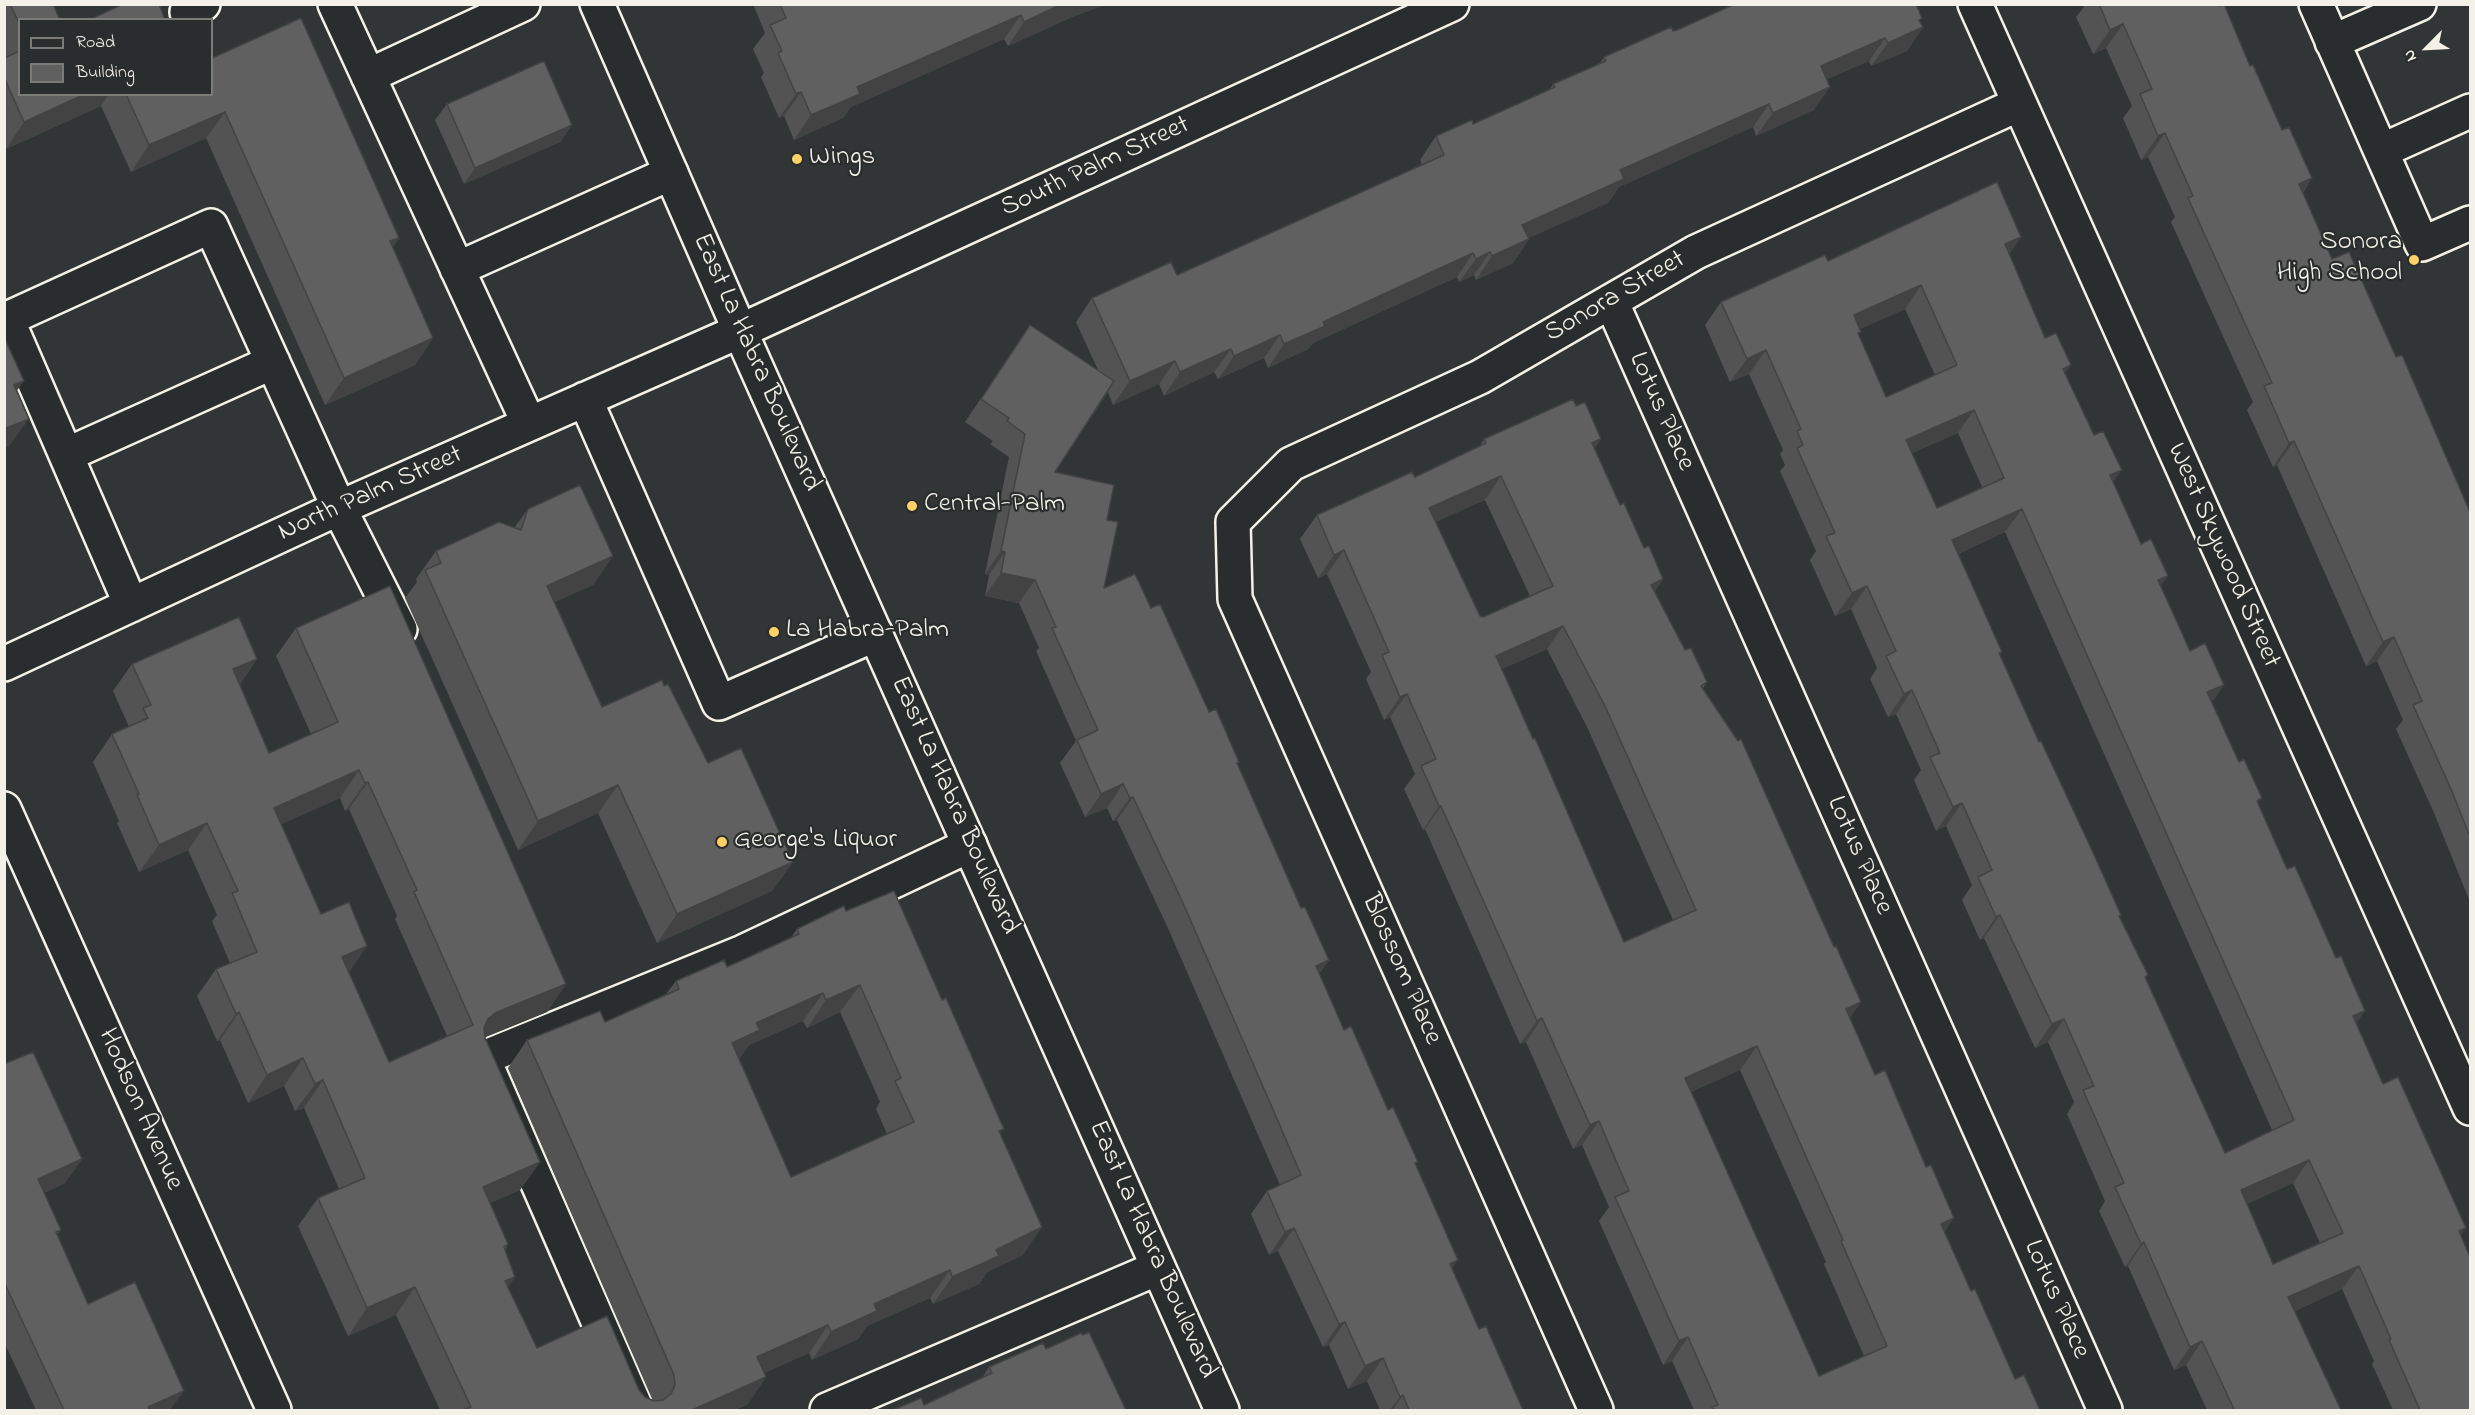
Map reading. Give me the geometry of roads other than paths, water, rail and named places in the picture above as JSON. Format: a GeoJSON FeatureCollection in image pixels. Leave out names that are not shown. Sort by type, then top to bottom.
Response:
{"type":"FeatureCollection","features":[{"type":"Feature","properties":{"kind":"street"},"geometry":{"type":"LineString","coordinates":[[335,4],[529,424]]}},
{"type":"Feature","properties":{"kind":"street"},"geometry":{"type":"LineString","coordinates":[[368,76],[524,4]]}},
{"type":"Feature","properties":{"kind":"street","name":"East La Habra Boulevard"},"geometry":{"type":"LineString","coordinates":[[597,4],[1222,1410]]}},
{"type":"Feature","properties":{"kind":"street","name":"South Palm Street"},"geometry":{"type":"LineString","coordinates":[[740,330],[1452,4]]}},
{"type":"Feature","properties":{"kind":"street","name":"West Skywood Street"},"geometry":{"type":"LineString","coordinates":[[1975,4],[2470,1108]]}},
{"type":"Feature","properties":{"kind":"street"},"geometry":{"type":"LineString","coordinates":[[2316,4],[2422,244],[2470,223]]}},
{"type":"Feature","properties":{"kind":"street"},"geometry":{"type":"LineString","coordinates":[[2332,42],[2419,4]]}},
{"type":"Feature","properties":{"kind":"street","name":"Sonora Street"},"geometry":{"type":"LineString","coordinates":[[1233,522],[1291,464],[1480,377],[1696,252],[2019,104]]}},
{"type":"Feature","properties":{"kind":"street"},"geometry":{"type":"LineString","coordinates":[[2381,151],[2470,111]]}},
{"type":"Feature","properties":{"kind":"street"},"geometry":{"type":"LineString","coordinates":[[458,269],[671,173]]}},
{"type":"Feature","properties":{"kind":"street"},"geometry":{"type":"LineString","coordinates":[[131,605],[7,319],[211,226],[339,508],[412,657]]}},
{"type":"Feature","properties":{"kind":"street","name":"Lotus Place"},"geometry":{"type":"LineString","coordinates":[[1611,301],[2104,1410]]}},
{"type":"Feature","properties":{"kind":"street","name":"North Palm Street"},"geometry":{"type":"LineString","coordinates":[[4,664],[339,508],[740,330]]}},
{"type":"Feature","properties":{"kind":"street"},"geometry":{"type":"LineString","coordinates":[[66,454],[273,362]]}},
{"type":"Feature","properties":{"kind":"street"},"geometry":{"type":"LineString","coordinates":[[585,399],[719,703],[876,634]]}},
{"type":"Feature","properties":{"kind":"street","name":"Blossom Place"},"geometry":{"type":"LineString","coordinates":[[1233,522],[1235,599],[1596,1410]]}},
{"type":"Feature","properties":{"kind":"street","name":"Hodson Avenue"},"geometry":{"type":"LineString","coordinates":[[4,809],[274,1410]]}},
{"type":"Feature","properties":{"kind":"street"},"geometry":{"type":"LineString","coordinates":[[637,1410],[483,1058],[743,952],[970,845]]}},
{"type":"Feature","properties":{"kind":"street"},"geometry":{"type":"LineString","coordinates":[[826,1410],[1158,1268]]}},
{"type":"Feature","properties":{"kind":"place","name":"Wings"},"geometry":{"type":"Point","coordinates":[797,159]}},
{"type":"Feature","properties":{"kind":"place","name":"Sonora High School"},"geometry":{"type":"Point","coordinates":[2414,260]}},
{"type":"Feature","properties":{"kind":"place","name":"Central-Palm"},"geometry":{"type":"Point","coordinates":[912,506]}},
{"type":"Feature","properties":{"kind":"place","name":"La Habra-Palm"},"geometry":{"type":"Point","coordinates":[774,632]}},
{"type":"Feature","properties":{"kind":"place","name":"George's Liquor"},"geometry":{"type":"Point","coordinates":[722,842]}}]}
